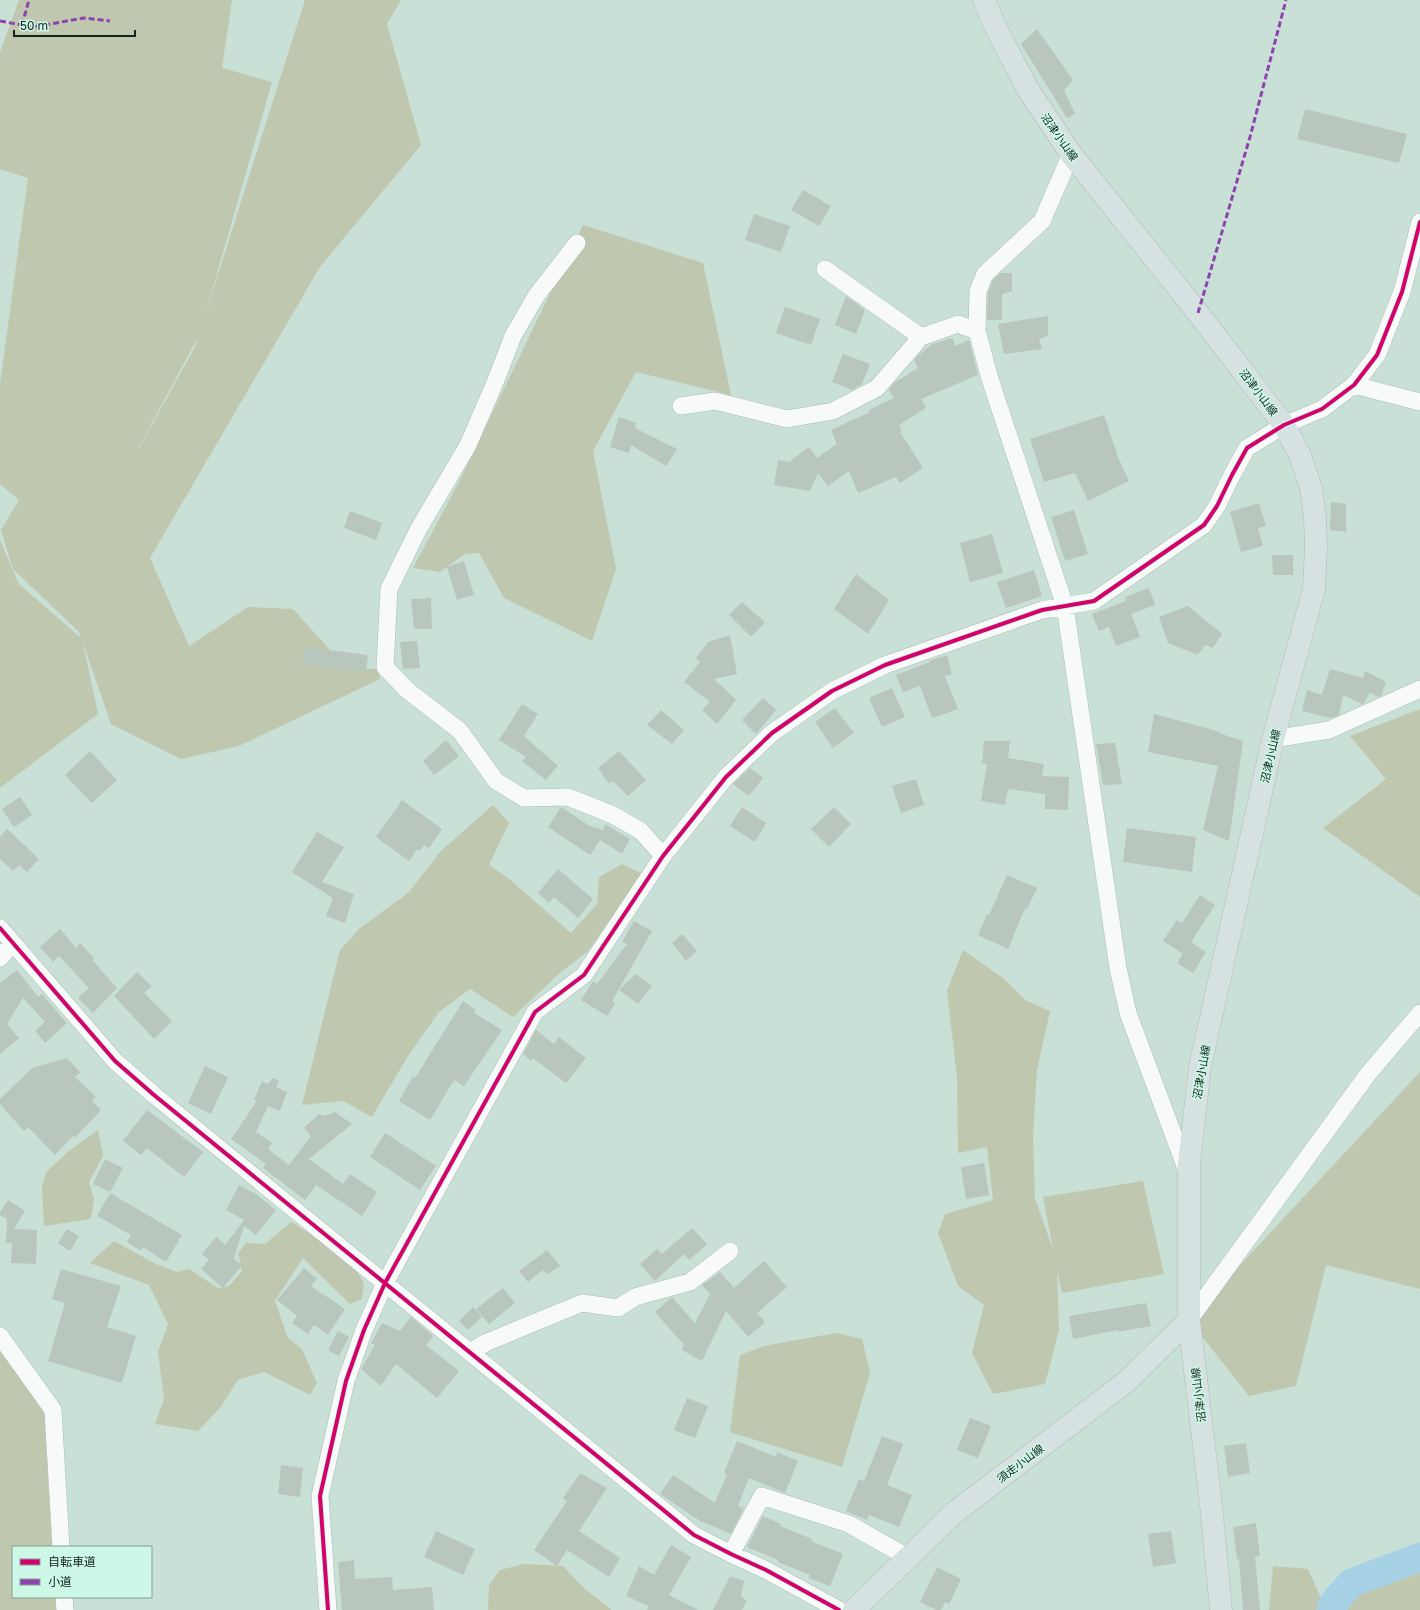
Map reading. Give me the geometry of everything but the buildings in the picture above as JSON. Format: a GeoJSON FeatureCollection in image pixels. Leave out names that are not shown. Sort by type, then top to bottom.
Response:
{"type":"FeatureCollection","features":[{"type":"Feature","properties":{"kind":"main road","name":"沼津小山線"},"geometry":{"type":"LineString","coordinates":[[984,0],[993,22],[1027,88],[1071,154],[1198,313],[1284,425],[1300,455],[1311,488],[1315,518],[1316,547],[1314,589],[1274,739],[1200,1067],[1191,1138],[1189,1175],[1189,1320],[1222,1610]]}},
{"type":"Feature","properties":{"kind":"main road","name":"須走小山線"},"geometry":{"type":"LineString","coordinates":[[854,1610],[954,1513],[1126,1382],[1189,1320]]}},
{"type":"Feature","properties":{"kind":"street"},"geometry":{"type":"LineString","coordinates":[[1071,154],[1042,221],[985,274],[978,291],[977,331],[990,380],[1065,606],[1118,968],[1128,1013],[1189,1175]]}},
{"type":"Feature","properties":{"kind":"street"},"geometry":{"type":"LineString","coordinates":[[328,1610],[320,1496],[346,1381],[364,1330],[385,1283],[535,1012],[584,975],[663,856],[692,818],[732,772],[772,733],[832,691],[885,665],[1042,610],[1094,601],[1204,525],[1217,506],[1247,448],[1284,425],[1322,410],[1354,385],[1377,355],[1402,292],[1420,222]]}},
{"type":"Feature","properties":{"kind":"street"},"geometry":{"type":"LineString","coordinates":[[577,243],[536,296],[513,336],[468,445],[418,530],[389,589],[385,667],[407,690],[460,731],[496,781],[524,798],[568,797],[613,815],[641,831],[663,856]]}},
{"type":"Feature","properties":{"kind":"street"},"geometry":{"type":"LineString","coordinates":[[825,269],[921,337]]}},
{"type":"Feature","properties":{"kind":"street"},"geometry":{"type":"LineString","coordinates":[[681,406],[715,401],[787,419],[833,411],[877,388],[921,337],[958,324],[977,331]]}},
{"type":"Feature","properties":{"kind":"street"},"geometry":{"type":"LineString","coordinates":[[1354,385],[1420,402]]}},
{"type":"Feature","properties":{"kind":"street"},"geometry":{"type":"LineString","coordinates":[[1274,739],[1329,730],[1420,689]]}},
{"type":"Feature","properties":{"kind":"street"},"geometry":{"type":"LineString","coordinates":[[0,928],[115,1061],[154,1095],[694,1535],[766,1570],[839,1610]]}},
{"type":"Feature","properties":{"kind":"street"},"geometry":{"type":"LineString","coordinates":[[0,958],[13,943]]}},
{"type":"Feature","properties":{"kind":"street"},"geometry":{"type":"LineString","coordinates":[[1189,1320],[1368,1074],[1420,1013]]}},
{"type":"Feature","properties":{"kind":"street"},"geometry":{"type":"LineString","coordinates":[[471,1352],[485,1343],[582,1303],[618,1308],[635,1297],[690,1282],[730,1251]]}},
{"type":"Feature","properties":{"kind":"street"},"geometry":{"type":"LineString","coordinates":[[0,1336],[53,1410],[61,1546]]}},
{"type":"Feature","properties":{"kind":"street"},"geometry":{"type":"LineString","coordinates":[[731,1554],[762,1496],[849,1524],[907,1558]]}},
{"type":"Feature","properties":{"kind":"street"},"geometry":{"type":"LineString","coordinates":[[64,1598],[65,1610]]}},
{"type":"Feature","properties":{"kind":"green space"},"geometry":{"type":"Polygon","coordinates":[[[19,0],[232,0],[222,68],[272,82],[206,312],[305,0],[401,0],[387,24],[421,145],[320,267],[150,558],[189,646],[248,607],[293,609],[339,660],[343,669],[378,669],[380,679],[239,746],[181,759],[111,724],[83,643],[98,714],[0,788],[0,540],[19,584],[81,638],[79,632],[13,569],[1,530],[19,500],[0,484],[0,384],[28,178],[0,169],[0,52],[19,0]],[[197,339],[138,450],[195,347],[197,339]]]}},
{"type":"Feature","properties":{"kind":"green space"},"geometry":{"type":"Polygon","coordinates":[[[583,225],[703,263],[731,395],[636,372],[593,451],[616,569],[592,641],[504,598],[479,553],[465,554],[440,572],[413,568],[460,480],[583,225]]]}},
{"type":"Feature","properties":{"kind":"green space"},"geometry":{"type":"Polygon","coordinates":[[[1420,709],[1420,897],[1323,828],[1386,779],[1350,736],[1420,709]]]}},
{"type":"Feature","properties":{"kind":"green space"},"geometry":{"type":"Polygon","coordinates":[[[493,805],[509,823],[489,865],[508,878],[571,933],[597,904],[599,877],[622,864],[643,874],[588,951],[561,972],[513,1017],[470,989],[439,1012],[408,1056],[372,1117],[343,1101],[302,1105],[340,950],[360,928],[408,893],[441,851],[493,805]]]}},
{"type":"Feature","properties":{"kind":"green space"},"geometry":{"type":"Polygon","coordinates":[[[963,950],[1003,978],[1025,1000],[1050,1011],[1037,1070],[1033,1137],[1035,1199],[1053,1249],[1043,1197],[1143,1181],[1164,1274],[1062,1293],[1057,1271],[1059,1330],[1045,1384],[993,1394],[972,1353],[984,1305],[958,1286],[938,1233],[945,1214],[993,1200],[987,1147],[958,1153],[957,1077],[947,991],[963,950]]]}},
{"type":"Feature","properties":{"kind":"green space"},"geometry":{"type":"Polygon","coordinates":[[[1420,1072],[1420,1289],[1326,1265],[1296,1386],[1249,1396],[1189,1320],[1420,1072]]]}},
{"type":"Feature","properties":{"kind":"green space"},"geometry":{"type":"Polygon","coordinates":[[[98,1130],[103,1156],[89,1182],[94,1199],[91,1219],[44,1226],[42,1187],[46,1172],[69,1151],[98,1130]]]}},
{"type":"Feature","properties":{"kind":"green space"},"geometry":{"type":"Polygon","coordinates":[[[291,1222],[308,1232],[342,1258],[359,1274],[364,1283],[362,1299],[350,1304],[303,1258],[275,1301],[288,1338],[302,1349],[317,1383],[310,1395],[264,1372],[238,1380],[220,1408],[198,1431],[155,1424],[164,1399],[158,1352],[168,1324],[149,1285],[90,1263],[114,1241],[156,1264],[177,1272],[189,1269],[218,1288],[229,1286],[242,1271],[238,1253],[246,1243],[265,1244],[291,1222]]]}},
{"type":"Feature","properties":{"kind":"green space"},"geometry":{"type":"Polygon","coordinates":[[[836,1333],[862,1339],[870,1373],[842,1467],[730,1432],[740,1355],[764,1346],[836,1333]]]}},
{"type":"Feature","properties":{"kind":"green space"},"geometry":{"type":"Polygon","coordinates":[[[0,1351],[44,1410],[52,1546],[12,1546],[12,1598],[56,1598],[56,1610],[0,1610],[0,1351]]]}},
{"type":"Feature","properties":{"kind":"green space"},"geometry":{"type":"Polygon","coordinates":[[[1420,1557],[1420,1610],[1345,1610],[1372,1575],[1420,1557]]]}},
{"type":"Feature","properties":{"kind":"green space"},"geometry":{"type":"Polygon","coordinates":[[[524,1564],[563,1566],[585,1589],[611,1610],[488,1610],[489,1585],[500,1570],[524,1564]]]}},
{"type":"Feature","properties":{"kind":"green space"},"geometry":{"type":"Polygon","coordinates":[[[1273,1566],[1308,1569],[1324,1605],[1321,1610],[1269,1610],[1273,1566]]]}},
{"type":"Feature","properties":{"kind":"waterway"},"geometry":{"type":"LineString","coordinates":[[1331,1610],[1333,1604],[1351,1583],[1420,1557]]}},
{"type":"Feature","properties":{"kind":"marked path"},"geometry":{"type":"LineString","coordinates":[[22,25],[29,0]]}},
{"type":"Feature","properties":{"kind":"marked path"},"geometry":{"type":"LineString","coordinates":[[1198,313],[1250,137],[1286,0]]}},
{"type":"Feature","properties":{"kind":"marked path"},"geometry":{"type":"LineString","coordinates":[[0,21],[33,27],[84,18],[110,21]]}},
{"type":"Feature","properties":{"kind":"cycle path"},"geometry":{"type":"LineString","coordinates":[[328,1610],[320,1496],[346,1381],[364,1330],[385,1283],[535,1012],[584,975],[663,856],[726,777],[772,733],[832,691],[885,665],[1042,610],[1094,601],[1204,525],[1217,506],[1247,448],[1284,425],[1322,409],[1354,385],[1377,355],[1402,292],[1420,222]]}},
{"type":"Feature","properties":{"kind":"cycle path"},"geometry":{"type":"LineString","coordinates":[[0,928],[115,1061],[154,1095],[694,1535],[766,1570],[839,1610]]}}]}
